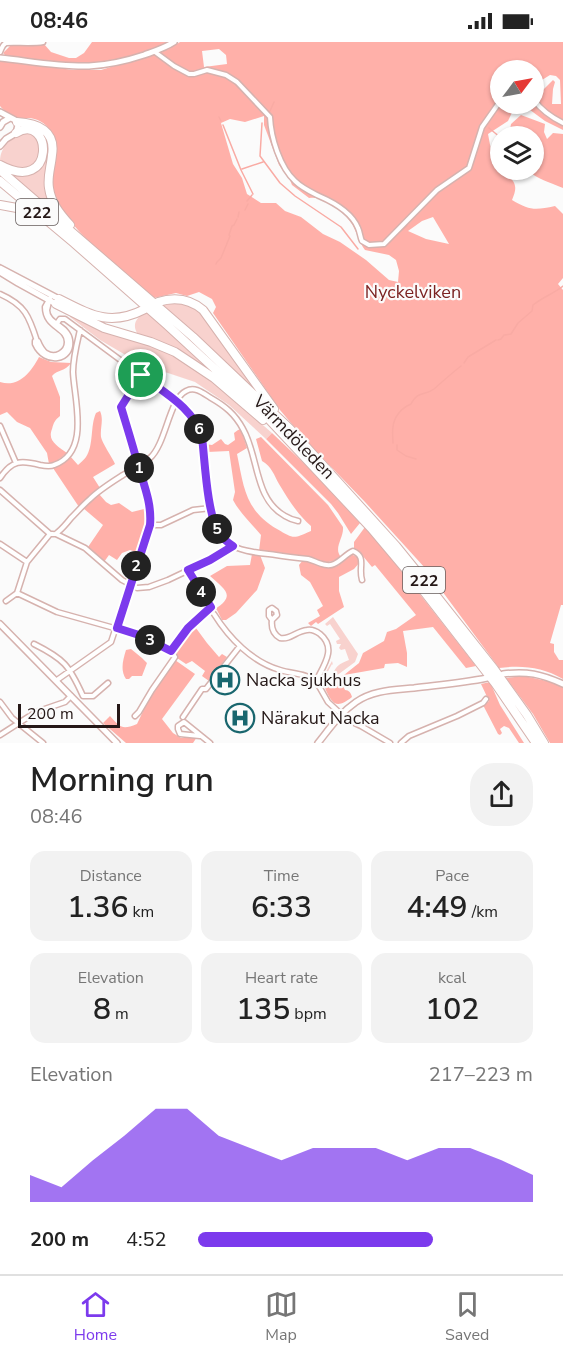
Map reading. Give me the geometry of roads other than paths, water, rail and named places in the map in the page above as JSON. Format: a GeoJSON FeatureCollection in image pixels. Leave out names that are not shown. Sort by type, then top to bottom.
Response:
{"type":"FeatureCollection","features":[{"type":"Feature","properties":{"kind":"highway"},"geometry":{"type":"LineString","coordinates":[[14,120],[33,123],[45,129],[49,135],[53,153],[48,178],[53,203],[61,216],[107,263]]}},
{"type":"Feature","properties":{"kind":"highway"},"geometry":{"type":"LineString","coordinates":[[0,165],[24,172],[33,169],[42,159],[44,145],[37,134],[27,129],[16,132]]}},
{"type":"Feature","properties":{"kind":"highway","name":"Värmdöleden"},"geometry":{"type":"LineString","coordinates":[[0,170],[193,337],[290,429],[422,578],[494,669],[544,743]]}},
{"type":"Feature","properties":{"kind":"highway","name":"Värmdöleden"},"geometry":{"type":"LineString","coordinates":[[0,181],[74,243],[265,415],[371,528],[419,585],[495,683],[536,743]]}},
{"type":"Feature","properties":{"kind":"highway"},"geometry":{"type":"LineString","coordinates":[[0,204],[17,208],[36,217],[74,243]]}},
{"type":"Feature","properties":{"kind":"highway"},"geometry":{"type":"LineString","coordinates":[[54,299],[104,328],[175,352],[214,378],[291,444]]}},
{"type":"Feature","properties":{"kind":"highway"},"geometry":{"type":"LineString","coordinates":[[54,299],[94,316],[105,318],[122,318],[145,309]]}},
{"type":"Feature","properties":{"kind":"highway"},"geometry":{"type":"LineString","coordinates":[[158,302],[186,301],[203,310],[290,429]]}},
{"type":"Feature","properties":{"kind":"street"},"geometry":{"type":"LineString","coordinates":[[0,52],[3,46],[14,42],[33,44],[43,42]]}},
{"type":"Feature","properties":{"kind":"street"},"geometry":{"type":"LineString","coordinates":[[0,58],[66,65],[113,64],[155,51],[174,42]]}},
{"type":"Feature","properties":{"kind":"street"},"geometry":{"type":"LineString","coordinates":[[155,51],[189,74],[207,70],[226,75],[237,82],[270,117],[274,142],[284,167],[295,181],[351,216],[362,241],[369,245],[384,244],[437,190],[470,168],[482,127],[491,114]]}},
{"type":"Feature","properties":{"kind":"street"},"geometry":{"type":"LineString","coordinates":[[0,112],[14,120],[18,128],[16,132],[3,138],[0,146]]}},
{"type":"Feature","properties":{"kind":"street"},"geometry":{"type":"LineString","coordinates":[[544,112],[563,123]]}},
{"type":"Feature","properties":{"kind":"street"},"geometry":{"type":"LineString","coordinates":[[0,127],[3,122],[14,120]]}},
{"type":"Feature","properties":{"kind":"street"},"geometry":{"type":"LineString","coordinates":[[0,270],[18,283],[54,299]]}},
{"type":"Feature","properties":{"kind":"street"},"geometry":{"type":"LineString","coordinates":[[0,294],[21,306],[42,350],[55,355],[66,347],[67,339],[65,334],[48,320],[45,314],[45,305],[54,299]]}},
{"type":"Feature","properties":{"kind":"street"},"geometry":{"type":"LineString","coordinates":[[56,325],[60,319],[63,319],[80,330],[177,402],[187,412],[201,434],[211,508],[222,537],[233,546],[253,552],[310,560],[328,565],[335,564],[353,551],[362,559],[360,573],[362,580]]}},
{"type":"Feature","properties":{"kind":"street"},"geometry":{"type":"LineString","coordinates":[[0,478],[8,468],[16,463],[54,465],[68,455],[74,444],[79,414],[73,370],[80,330]]}},
{"type":"Feature","properties":{"kind":"street"},"geometry":{"type":"LineString","coordinates":[[57,680],[111,642],[150,525],[150,507],[121,407],[141,375]]}},
{"type":"Feature","properties":{"kind":"street"},"geometry":{"type":"LineString","coordinates":[[56,534],[98,492],[124,474],[139,467],[156,452],[177,402],[189,389],[196,389],[233,413],[247,436],[266,499],[274,509],[298,521]]}},
{"type":"Feature","properties":{"kind":"street"},"geometry":{"type":"LineString","coordinates":[[0,426],[16,463]]}},
{"type":"Feature","properties":{"kind":"street"},"geometry":{"type":"LineString","coordinates":[[0,490],[50,534],[56,534],[86,548],[112,573],[130,586],[137,588],[149,587],[168,580],[233,546]]}},
{"type":"Feature","properties":{"kind":"street"},"geometry":{"type":"LineString","coordinates":[[150,525],[161,525],[193,510],[211,508]]}},
{"type":"Feature","properties":{"kind":"street"},"geometry":{"type":"LineString","coordinates":[[6,601],[18,593],[27,562],[50,534]]}},
{"type":"Feature","properties":{"kind":"street"},"geometry":{"type":"LineString","coordinates":[[0,544],[27,562]]}},
{"type":"Feature","properties":{"kind":"street"},"geometry":{"type":"LineString","coordinates":[[171,651],[188,628],[211,607],[188,570]]}},
{"type":"Feature","properties":{"kind":"street"},"geometry":{"type":"LineString","coordinates":[[18,593],[57,612],[139,635],[171,651],[175,657],[140,712],[135,716]]}},
{"type":"Feature","properties":{"kind":"street"},"geometry":{"type":"LineString","coordinates":[[213,614],[225,631],[252,656],[269,666],[309,676],[316,681],[328,702],[346,719],[390,743]]}},
{"type":"Feature","properties":{"kind":"street"},"geometry":{"type":"LineString","coordinates":[[272,620],[272,628],[280,638],[286,639],[309,630],[316,631],[325,639],[329,647],[329,654],[316,681]]}},
{"type":"Feature","properties":{"kind":"street"},"geometry":{"type":"LineString","coordinates":[[0,624],[115,742]]}},
{"type":"Feature","properties":{"kind":"street"},"geometry":{"type":"LineString","coordinates":[[34,644],[57,656],[71,670],[83,696],[93,696],[108,683]]}},
{"type":"Feature","properties":{"kind":"street"},"geometry":{"type":"LineString","coordinates":[[183,717],[202,689],[206,689],[240,646]]}},
{"type":"Feature","properties":{"kind":"street"},"geometry":{"type":"LineString","coordinates":[[503,674],[533,673],[563,684]]}},
{"type":"Feature","properties":{"kind":"street"},"geometry":{"type":"LineString","coordinates":[[318,743],[341,714],[357,701],[381,692],[487,678]]}},
{"type":"Feature","properties":{"kind":"street"},"geometry":{"type":"LineString","coordinates":[[0,735],[42,709],[65,702],[71,696]]}},
{"type":"Feature","properties":{"kind":"street"},"geometry":{"type":"LineString","coordinates":[[401,743],[409,736],[453,718],[483,703],[486,699]]}},
{"type":"Feature","properties":{"kind":"street"},"geometry":{"type":"LineString","coordinates":[[0,702],[12,718],[43,743]]}},
{"type":"Feature","properties":{"kind":"street"},"geometry":{"type":"LineString","coordinates":[[200,736],[180,735],[178,726],[184,722],[210,743]]}},
{"type":"Feature","properties":{"kind":"waterway"},"geometry":{"type":"LineString","coordinates":[[270,111],[274,102]]}},
{"type":"Feature","properties":{"kind":"waterway"},"geometry":{"type":"LineString","coordinates":[[219,117],[221,121]]}},
{"type":"Feature","properties":{"kind":"waterway"},"geometry":{"type":"LineString","coordinates":[[262,123],[260,156],[280,183],[341,227],[358,249]]}},
{"type":"Feature","properties":{"kind":"waterway"},"geometry":{"type":"LineString","coordinates":[[223,125],[253,194]]}},
{"type":"Feature","properties":{"kind":"waterway"},"geometry":{"type":"LineString","coordinates":[[242,169],[263,162]]}},
{"type":"Feature","properties":{"kind":"waterway"},"geometry":{"type":"LineString","coordinates":[[247,201],[252,195]]}},
{"type":"Feature","properties":{"kind":"waterway"},"geometry":{"type":"LineString","coordinates":[[245,210],[248,204]]}},
{"type":"Feature","properties":{"kind":"waterway"},"geometry":{"type":"LineString","coordinates":[[238,217],[239,212]]}},
{"type":"Feature","properties":{"kind":"waterway"},"geometry":{"type":"LineString","coordinates":[[216,264],[221,258],[232,226],[237,219]]}},
{"type":"Feature","properties":{"kind":"waterway"},"geometry":{"type":"LineString","coordinates":[[390,242],[407,226]]}},
{"type":"Feature","properties":{"kind":"waterway"},"geometry":{"type":"LineString","coordinates":[[498,340],[504,335],[511,334],[518,323],[532,311],[533,305],[563,286]]}},
{"type":"Feature","properties":{"kind":"waterway"},"geometry":{"type":"LineString","coordinates":[[464,363],[468,357],[496,340]]}},
{"type":"Feature","properties":{"kind":"waterway"},"geometry":{"type":"LineString","coordinates":[[393,443],[394,423],[399,413],[416,397],[434,389],[461,366]]}},
{"type":"Feature","properties":{"kind":"waterway"},"geometry":{"type":"LineString","coordinates":[[397,445],[397,450],[416,459]]}},
{"type":"Feature","properties":{"kind":"place","name":"Nacka sjukhus"},"geometry":{"type":"Point","coordinates":[225,680]}},
{"type":"Feature","properties":{"kind":"place","name":"Närakut Nacka"},"geometry":{"type":"Point","coordinates":[240,718]}},
{"type":"Feature","properties":{"kind":"park label","name":"Nyckelviken"},"geometry":{"type":"Point","coordinates":[413,292]}}]}
